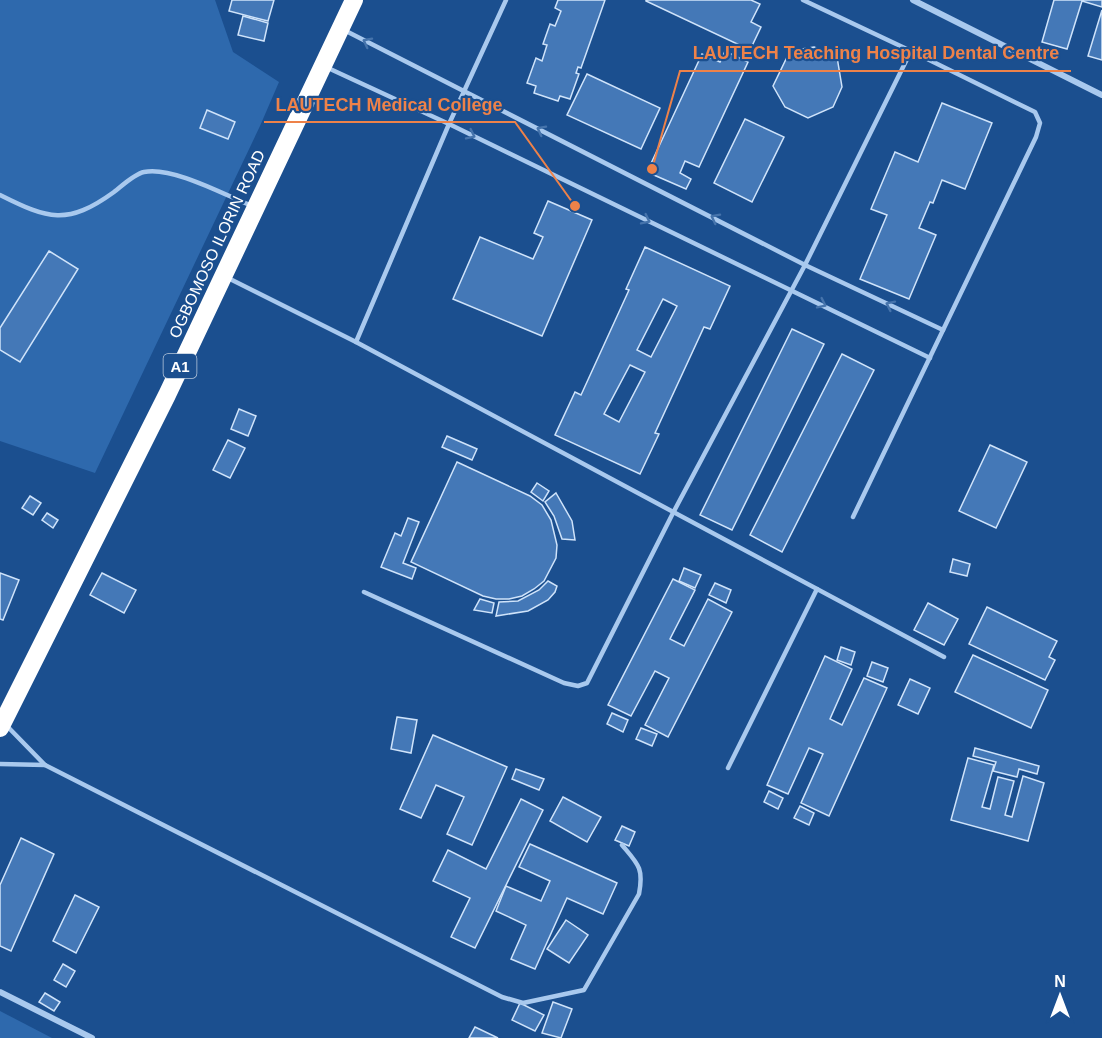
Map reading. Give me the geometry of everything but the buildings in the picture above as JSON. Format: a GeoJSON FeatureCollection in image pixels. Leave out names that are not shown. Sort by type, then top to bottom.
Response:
{"type":"FeatureCollection","features":[{"type":"Feature","properties":{"kind":"highway","name":"OGBOMOSO ILORIN ROAD"},"geometry":{"type":"LineString","coordinates":[[1,725],[161,405],[354,0]]}},
{"type":"Feature","properties":{"kind":"street"},"geometry":{"type":"LineString","coordinates":[[913,0],[1102,95]]}},
{"type":"Feature","properties":{"kind":"street"},"geometry":{"type":"LineString","coordinates":[[0,992],[92,1038]]}},
{"type":"Feature","properties":{"kind":"lane"},"geometry":{"type":"LineString","coordinates":[[356,342],[448,124],[506,0]]}},
{"type":"Feature","properties":{"kind":"lane"},"geometry":{"type":"LineString","coordinates":[[803,0],[1035,112],[1040,123],[853,517]]}},
{"type":"Feature","properties":{"kind":"lane"},"geometry":{"type":"LineString","coordinates":[[340,28],[805,264],[943,330]]}},
{"type":"Feature","properties":{"kind":"lane"},"geometry":{"type":"LineString","coordinates":[[364,591],[564,683],[578,686],[587,683],[673,513],[805,264],[911,51]]}},
{"type":"Feature","properties":{"kind":"lane"},"geometry":{"type":"LineString","coordinates":[[322,66],[448,124],[930,358]]}},
{"type":"Feature","properties":{"kind":"lane"},"geometry":{"type":"LineString","coordinates":[[0,195],[35,213],[68,216],[98,204],[142,172],[164,171],[255,208]]}},
{"type":"Feature","properties":{"kind":"lane"},"geometry":{"type":"LineString","coordinates":[[223,276],[356,342],[944,657]]}},
{"type":"Feature","properties":{"kind":"lane"},"geometry":{"type":"LineString","coordinates":[[728,768],[817,590]]}},
{"type":"Feature","properties":{"kind":"lane"},"geometry":{"type":"LineString","coordinates":[[1,725],[45,765],[491,992],[524,1003],[584,990],[639,894],[642,879],[639,865],[622,845]]}},
{"type":"Feature","properties":{"kind":"lane"},"geometry":{"type":"LineString","coordinates":[[0,764],[45,765]]}},
{"type":"Feature","properties":{"kind":"shaded area"},"geometry":{"type":"Polygon","coordinates":[[[0,0],[215,0],[233,52],[279,82],[95,473],[0,441],[0,0]]]}},
{"type":"Feature","properties":{"kind":"shaded area"},"geometry":{"type":"Polygon","coordinates":[[[0,1011],[52,1038],[0,1038],[0,1011]]]}},
{"type":"Feature","properties":{"kind":"place","name":"LAUTECH Teaching Hospital Dental Centre"},"geometry":{"type":"Point","coordinates":[652,169]}},
{"type":"Feature","properties":{"kind":"place","name":"LAUTECH Medical College"},"geometry":{"type":"Point","coordinates":[575,206]}}]}
